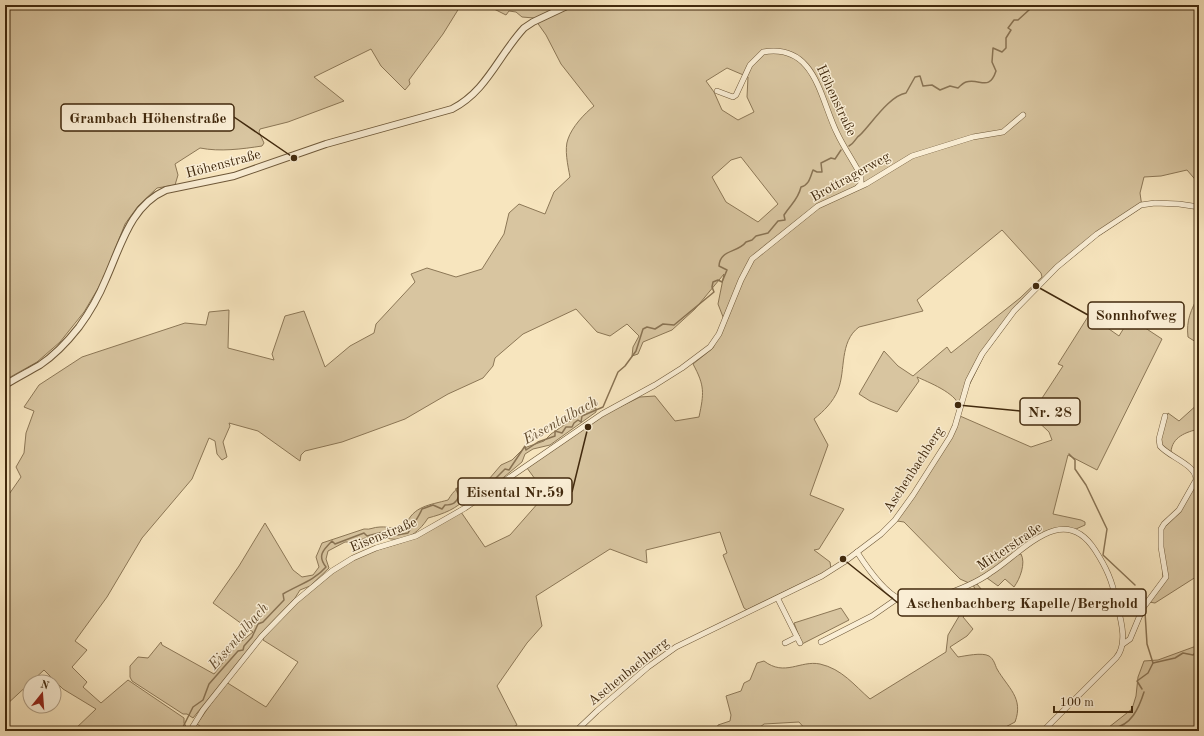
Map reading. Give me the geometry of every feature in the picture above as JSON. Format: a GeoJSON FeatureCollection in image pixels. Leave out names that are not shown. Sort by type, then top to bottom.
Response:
{"type":"FeatureCollection","features":[{"type":"Feature","properties":{"kind":"street","name":"Höhenstraße"},"geometry":{"type":"LineString","coordinates":[[5,385],[40,365],[59,350],[78,327],[101,290],[130,223],[144,205],[157,194],[166,190],[240,174],[326,144],[452,108],[467,100],[480,89],[524,28],[533,22],[569,5]]}},
{"type":"Feature","properties":{"kind":"street","name":"Höhenstraße"},"geometry":{"type":"LineString","coordinates":[[717,91],[730,96],[736,95],[750,64],[763,52],[777,51],[801,60],[810,69],[837,134],[861,176],[861,184],[858,188]]}},
{"type":"Feature","properties":{"kind":"street","name":"Brottragerweg"},"geometry":{"type":"LineString","coordinates":[[602,414],[655,385],[710,347],[719,334],[741,280],[752,259],[818,206],[858,188],[912,156],[973,137],[1003,132],[1023,115]]}},
{"type":"Feature","properties":{"kind":"street","name":"Aschenbachberg"},"geometry":{"type":"LineString","coordinates":[[576,731],[597,710],[648,667],[676,647],[778,599],[836,567],[888,527],[913,495],[955,426],[968,381],[978,361],[1020,304],[1085,243],[1135,208],[1145,204],[1186,204],[1199,207]]}},
{"type":"Feature","properties":{"kind":"street","name":"Eisenstraße"},"geometry":{"type":"LineString","coordinates":[[190,731],[208,703],[262,636],[296,601],[332,571],[353,558],[376,548],[416,536],[465,508],[602,414]]}},
{"type":"Feature","properties":{"kind":"street"},"geometry":{"type":"LineString","coordinates":[[1043,731],[1116,658],[1122,647],[1130,639],[1143,608],[1166,577],[1161,547],[1161,530],[1164,524],[1180,510],[1196,480],[1196,476],[1192,468],[1160,446],[1159,438],[1165,416]]}},
{"type":"Feature","properties":{"kind":"street","name":"Mitterstraße"},"geometry":{"type":"LineString","coordinates":[[898,598],[910,601],[921,601],[950,593],[986,576],[1021,549],[1043,535],[1059,529],[1076,531],[1084,535],[1092,545],[1111,575],[1122,647]]}},
{"type":"Feature","properties":{"kind":"street"},"geometry":{"type":"LineString","coordinates":[[820,642],[872,616],[898,598],[873,574],[857,552]]}},
{"type":"Feature","properties":{"kind":"street"},"geometry":{"type":"LineString","coordinates":[[778,599],[800,643]]}},
{"type":"Feature","properties":{"kind":"street"},"geometry":{"type":"LineString","coordinates":[[785,643],[796,637]]}},
{"type":"Feature","properties":{"kind":"shaded area"},"geometry":{"type":"Polygon","coordinates":[[[5,5],[461,5],[443,34],[409,80],[410,84],[405,90],[381,66],[371,49],[314,77],[344,101],[288,122],[260,129],[259,132],[264,143],[262,146],[223,150],[200,148],[175,164],[178,175],[175,185],[157,188],[138,206],[125,224],[103,280],[84,312],[60,342],[37,362],[5,380],[5,5]]]}},
{"type":"Feature","properties":{"kind":"shaded area"},"geometry":{"type":"Polygon","coordinates":[[[486,5],[1199,5],[1199,184],[1187,170],[1161,176],[1144,177],[1140,193],[1142,207],[1098,236],[1058,269],[1021,305],[984,355],[959,406],[957,401],[947,392],[917,377],[919,381],[897,412],[870,401],[859,394],[884,351],[898,366],[913,376],[947,347],[951,353],[1020,298],[1042,277],[1041,273],[1002,230],[917,300],[923,311],[859,327],[848,340],[838,390],[828,406],[814,419],[828,445],[810,495],[844,509],[819,549],[814,550],[830,562],[831,569],[747,610],[744,608],[723,555],[727,553],[720,532],[646,550],[647,563],[610,549],[536,596],[542,626],[527,643],[497,686],[517,725],[506,731],[207,731],[197,724],[226,682],[266,707],[298,662],[263,640],[265,634],[307,593],[342,566],[361,556],[416,537],[461,512],[485,547],[510,535],[546,494],[527,468],[601,416],[640,397],[655,396],[675,421],[699,417],[702,402],[702,390],[700,378],[693,364],[713,348],[725,322],[718,304],[724,274],[695,309],[672,330],[643,342],[638,354],[632,356],[633,347],[639,336],[627,324],[610,336],[597,332],[576,309],[523,334],[495,358],[493,366],[483,378],[448,394],[405,419],[342,442],[305,451],[301,455],[300,461],[258,431],[229,423],[230,426],[223,442],[227,457],[222,460],[217,454],[215,441],[209,438],[192,479],[142,538],[107,597],[75,641],[87,650],[72,667],[87,682],[83,687],[101,703],[128,680],[184,718],[184,723],[187,728],[184,731],[73,731],[96,709],[62,688],[62,674],[48,674],[44,670],[40,674],[22,674],[22,690],[5,706],[5,500],[21,477],[16,467],[24,453],[26,433],[34,411],[24,407],[39,385],[82,357],[185,323],[206,325],[209,312],[229,310],[228,348],[274,360],[272,354],[285,316],[304,311],[325,367],[350,346],[374,333],[376,324],[415,282],[411,274],[427,268],[456,277],[482,269],[504,234],[509,213],[519,204],[545,214],[554,192],[570,177],[566,153],[570,134],[579,121],[594,106],[561,64],[546,35],[534,18],[522,17],[516,12],[509,11],[506,15],[486,5]],[[727,68],[706,81],[714,92],[722,110],[738,120],[754,112],[747,97],[748,77],[727,68]],[[741,157],[731,160],[712,177],[726,202],[758,222],[778,204],[741,157]]]}},
{"type":"Feature","properties":{"kind":"shaded area"},"geometry":{"type":"Polygon","coordinates":[[[1199,295],[1199,344],[1188,337],[1188,325],[1190,315],[1199,295]]]}},
{"type":"Feature","properties":{"kind":"shaded area"},"geometry":{"type":"Polygon","coordinates":[[[1089,315],[1119,336],[1130,318],[1162,339],[1097,470],[1068,455],[1053,514],[1081,520],[1085,522],[1085,525],[1076,529],[1054,529],[995,568],[969,583],[960,579],[904,522],[897,521],[960,416],[1031,447],[1052,440],[1049,432],[1031,415],[1063,366],[1058,364],[1089,315]]]}},
{"type":"Feature","properties":{"kind":"shaded area"},"geometry":{"type":"Polygon","coordinates":[[[1199,403],[1199,429],[1180,436],[1174,442],[1171,452],[1163,448],[1160,439],[1168,413],[1179,421],[1199,403]]]}},
{"type":"Feature","properties":{"kind":"shaded area"},"geometry":{"type":"Polygon","coordinates":[[[596,408],[596,412],[550,445],[533,449],[525,454],[522,462],[492,487],[481,494],[467,497],[459,505],[439,515],[428,518],[415,533],[397,539],[383,537],[374,541],[365,538],[356,542],[345,542],[328,551],[326,559],[329,568],[310,586],[300,590],[295,598],[261,633],[193,718],[187,714],[183,714],[132,681],[130,677],[130,666],[138,657],[148,658],[161,642],[162,645],[214,674],[237,645],[253,632],[213,603],[239,566],[265,523],[293,570],[302,577],[313,575],[319,567],[316,557],[322,543],[364,529],[376,527],[402,527],[406,525],[413,514],[418,510],[429,505],[448,500],[457,489],[465,484],[489,479],[501,465],[512,460],[524,448],[544,441],[551,434],[583,412],[596,408]]]}},
{"type":"Feature","properties":{"kind":"shaded area"},"geometry":{"type":"Polygon","coordinates":[[[1197,481],[1199,482],[1199,575],[1155,603],[1149,602],[1163,583],[1162,529],[1180,512],[1197,481]]]}},
{"type":"Feature","properties":{"kind":"shaded area"},"geometry":{"type":"Polygon","coordinates":[[[1021,554],[1023,562],[1022,571],[1014,587],[1005,579],[998,586],[987,578],[1017,555],[1021,554]]]}},
{"type":"Feature","properties":{"kind":"shaded area"},"geometry":{"type":"Polygon","coordinates":[[[977,584],[986,595],[963,617],[973,629],[967,636],[950,647],[958,657],[982,654],[989,656],[992,659],[1014,694],[1018,706],[1015,722],[998,731],[807,731],[799,722],[764,724],[755,731],[737,729],[734,731],[716,731],[718,725],[730,721],[731,715],[726,696],[741,691],[744,683],[750,680],[757,663],[764,661],[779,668],[813,663],[828,666],[847,678],[870,699],[946,652],[948,635],[975,589],[973,585],[977,584]]]}},
{"type":"Feature","properties":{"kind":"shaded area"},"geometry":{"type":"Polygon","coordinates":[[[841,608],[849,620],[802,644],[794,623],[841,608]]]}},
{"type":"Feature","properties":{"kind":"shaded area"},"geometry":{"type":"Polygon","coordinates":[[[1199,645],[1199,731],[1104,731],[1132,709],[1136,696],[1138,677],[1144,661],[1158,660],[1199,645]]]}},
{"type":"Feature","properties":{"kind":"waterway","name":"Eisentalbach"},"geometry":{"type":"LineString","coordinates":[[849,146],[887,104],[893,99],[906,93],[915,77],[920,76],[923,86],[932,85],[940,90],[950,86],[958,88],[966,82],[971,81],[984,83],[990,81],[996,71],[992,62],[993,48],[1002,52],[1006,48],[1006,38],[1011,30],[1008,28],[1014,20],[1018,20],[1029,10],[1032,5]]}},
{"type":"Feature","properties":{"kind":"waterway","name":"Eisentalbach"},"geometry":{"type":"LineString","coordinates":[[174,731],[182,729],[193,707],[203,700],[209,684],[238,651],[243,650],[244,646],[252,637],[258,624],[263,622],[284,600],[283,594],[322,572],[326,567],[322,560],[322,553],[332,541],[335,544],[364,533],[367,536],[383,532],[392,536],[408,533],[422,509],[433,505],[442,509],[445,505],[454,503],[459,496],[456,489],[460,487],[478,491],[484,483],[493,481],[505,469],[509,470],[525,446],[526,450],[538,442],[555,436],[555,431],[562,433],[566,427],[572,427],[578,420],[581,422],[582,416],[603,407],[618,372],[625,366],[636,351],[643,329],[647,327],[655,329],[663,324],[674,325],[714,292],[712,287],[713,282],[718,280],[722,282],[727,270],[719,266],[723,257],[739,248],[746,242],[752,240],[756,236],[768,233],[778,221],[785,220],[784,215],[796,199],[801,187],[808,183],[813,170],[822,172],[821,163],[831,158],[835,159],[841,150]]}},
{"type":"Feature","properties":{"kind":"waterway"},"geometry":{"type":"LineString","coordinates":[[1069,454],[1075,460],[1075,469],[1086,485],[1107,529],[1103,555],[1135,585]]}},
{"type":"Feature","properties":{"kind":"waterway"},"geometry":{"type":"LineString","coordinates":[[1145,612],[1147,644],[1153,663]]}},
{"type":"Feature","properties":{"kind":"waterway"},"geometry":{"type":"LineString","coordinates":[[1142,689],[1137,681],[1148,673],[1153,663],[1175,658],[1183,653],[1193,655],[1199,649]]}},
{"type":"Feature","properties":{"kind":"waterway"},"geometry":{"type":"LineString","coordinates":[[1113,731],[1113,728],[1125,724],[1137,710],[1144,692]]}},
{"type":"Feature","properties":{"kind":"waterway","name":"Eisentalbach"},"geometry":{"type":"LineString","coordinates":[[162,731],[168,731]]}},
{"type":"Feature","properties":{"kind":"place","name":"Grambach Höhenstraße"},"geometry":{"type":"Point","coordinates":[294,158]}},
{"type":"Feature","properties":{"kind":"place","name":"Sonnhofweg"},"geometry":{"type":"Point","coordinates":[1036,286]}},
{"type":"Feature","properties":{"kind":"place","name":"Nr. 28"},"geometry":{"type":"Point","coordinates":[958,405]}},
{"type":"Feature","properties":{"kind":"place","name":"Eisental Nr.59"},"geometry":{"type":"Point","coordinates":[588,427]}},
{"type":"Feature","properties":{"kind":"place","name":"Aschenbachberg Kapelle/Berghold"},"geometry":{"type":"Point","coordinates":[843,559]}}]}
